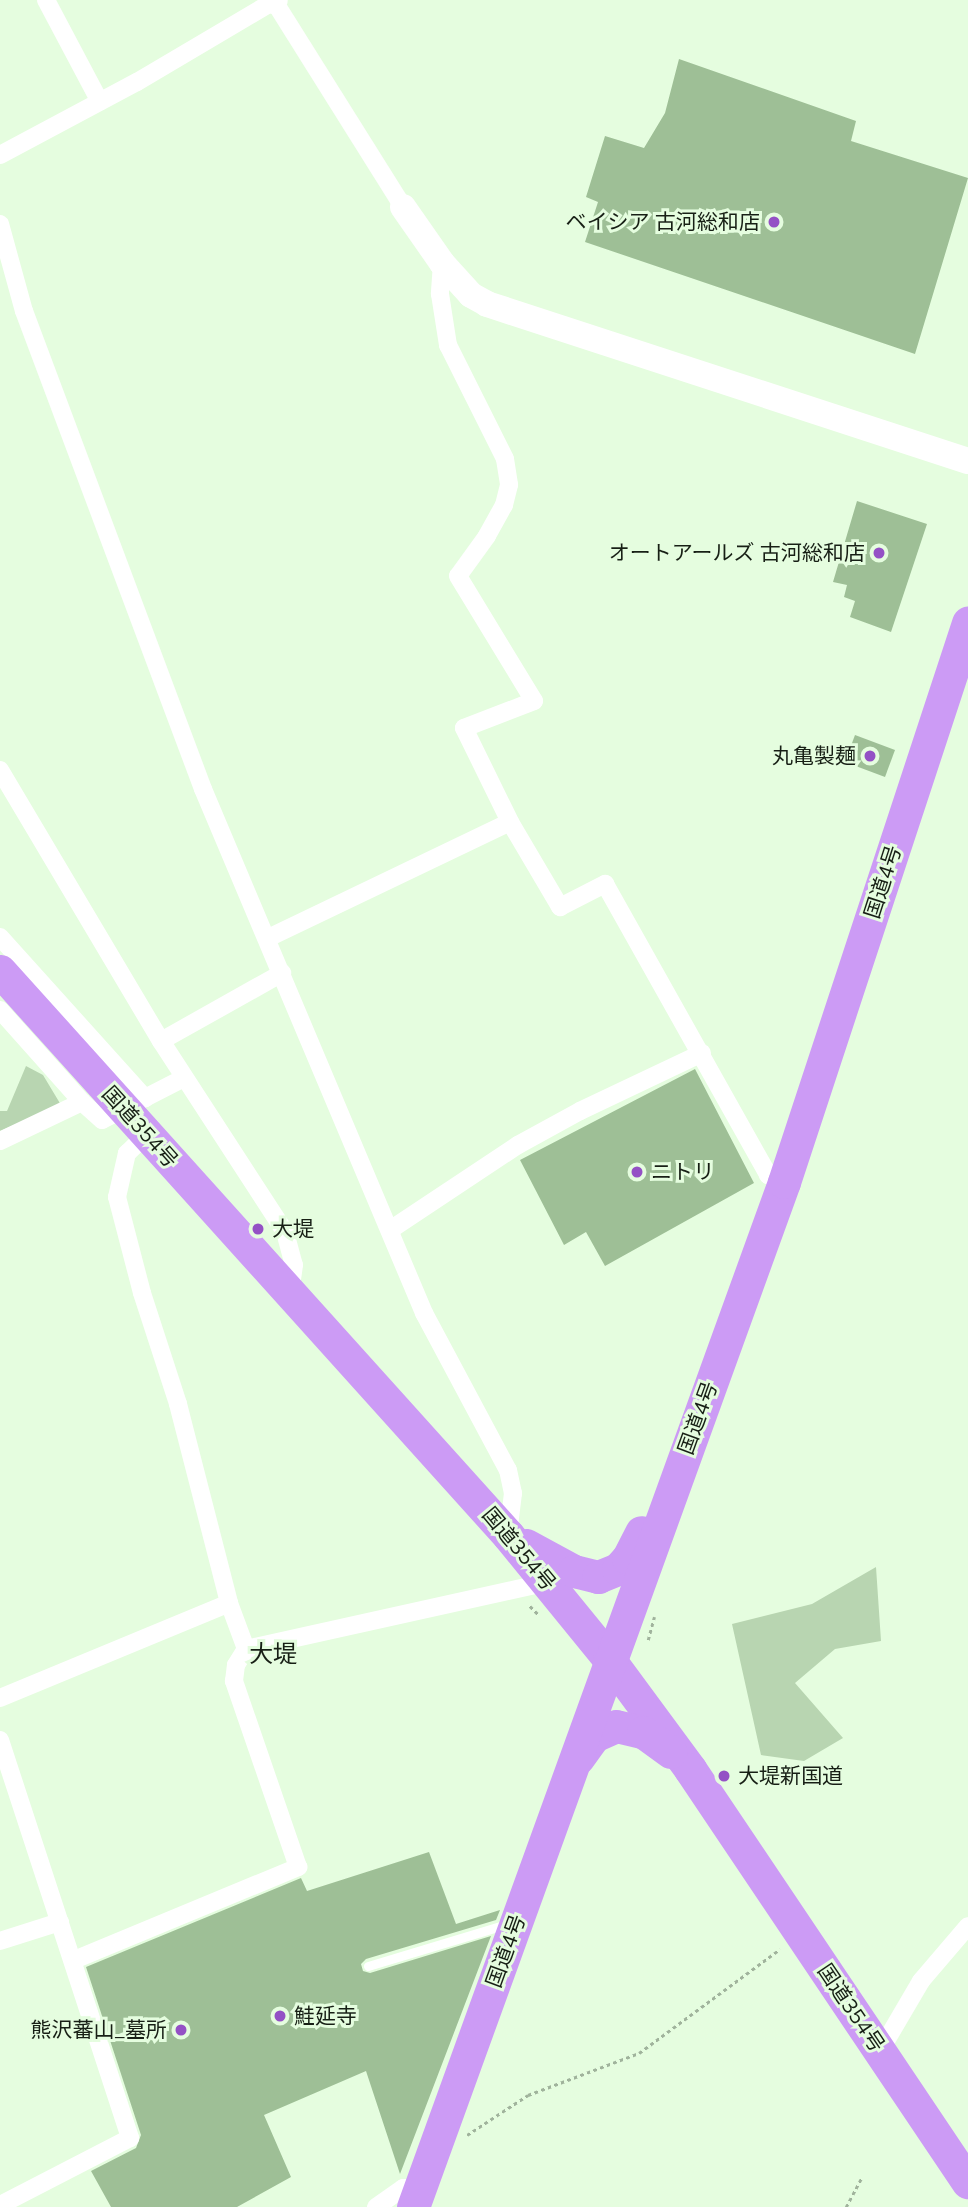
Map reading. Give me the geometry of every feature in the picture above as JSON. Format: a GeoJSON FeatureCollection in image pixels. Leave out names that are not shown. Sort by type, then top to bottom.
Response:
{"type":"FeatureCollection","features":[{"type":"Feature","properties":{"kind":"highway","name":"国道4号"},"geometry":{"type":"LineString","coordinates":[[416,2197],[784,1182],[968,624]]}},
{"type":"Feature","properties":{"kind":"highway","name":"国道354号"},"geometry":{"type":"LineString","coordinates":[[0,971],[134,1103],[147,1135],[548,1582],[690,1769],[968,2182]]}},
{"type":"Feature","properties":{"kind":"highway"},"geometry":{"type":"LineString","coordinates":[[508,1535],[574,1571],[597,1577],[608,1574],[628,1558],[656,1493],[681,1466]]}},
{"type":"Feature","properties":{"kind":"highway"},"geometry":{"type":"LineString","coordinates":[[568,1775],[594,1736],[616,1726],[643,1732],[690,1769]]}},
{"type":"Feature","properties":{"kind":"street"},"geometry":{"type":"LineString","coordinates":[[46,0],[100,102]]}},
{"type":"Feature","properties":{"kind":"street"},"geometry":{"type":"LineString","coordinates":[[0,155],[100,102],[274,1],[403,207],[442,264],[471,295],[499,309],[968,461]]}},
{"type":"Feature","properties":{"kind":"street"},"geometry":{"type":"LineString","coordinates":[[0,224],[24,311],[203,789],[424,1313],[508,1470],[513,1493],[508,1535]]}},
{"type":"Feature","properties":{"kind":"street"},"geometry":{"type":"LineString","coordinates":[[442,264],[440,294],[448,345],[505,459],[509,485],[504,505],[487,536],[458,576],[534,701],[464,729],[510,822],[560,907],[605,884],[768,1175],[784,1182]]}},
{"type":"Feature","properties":{"kind":"street"},"geometry":{"type":"LineString","coordinates":[[0,770],[161,1041],[285,1232],[294,1265],[290,1292]]}},
{"type":"Feature","properties":{"kind":"street"},"geometry":{"type":"LineString","coordinates":[[268,938],[510,822]]}},
{"type":"Feature","properties":{"kind":"street"},"geometry":{"type":"LineString","coordinates":[[0,937],[134,1103]]}},
{"type":"Feature","properties":{"kind":"street"},"geometry":{"type":"LineString","coordinates":[[161,1041],[282,973]]}},
{"type":"Feature","properties":{"kind":"street"},"geometry":{"type":"LineString","coordinates":[[0,1010],[82,1102],[102,1120],[184,1078]]}},
{"type":"Feature","properties":{"kind":"street"},"geometry":{"type":"LineString","coordinates":[[390,1230],[518,1145],[580,1111],[702,1053]]}},
{"type":"Feature","properties":{"kind":"street"},"geometry":{"type":"LineString","coordinates":[[0,1141],[82,1102]]}},
{"type":"Feature","properties":{"kind":"street"},"geometry":{"type":"LineString","coordinates":[[147,1135],[127,1153],[117,1197],[142,1293],[178,1404],[229,1603],[246,1649]]}},
{"type":"Feature","properties":{"kind":"street"},"geometry":{"type":"LineString","coordinates":[[74,1960],[298,1867],[257,1755],[234,1681],[236,1665],[246,1649],[548,1582]]}},
{"type":"Feature","properties":{"kind":"street"},"geometry":{"type":"LineString","coordinates":[[0,1699],[229,1603]]}},
{"type":"Feature","properties":{"kind":"street"},"geometry":{"type":"LineString","coordinates":[[0,1740],[130,2138],[0,2204]]}},
{"type":"Feature","properties":{"kind":"street"},"geometry":{"type":"LineString","coordinates":[[0,1941],[60,1922]]}},
{"type":"Feature","properties":{"kind":"street"},"geometry":{"type":"LineString","coordinates":[[880,2051],[921,1980],[968,1926]]}},
{"type":"Feature","properties":{"kind":"street"},"geometry":{"type":"LineString","coordinates":[[376,2207],[403,2188],[416,2197]]}},
{"type":"Feature","properties":{"kind":"lane"},"geometry":{"type":"LineString","coordinates":[[368,1966],[516,1922]]}},
{"type":"Feature","properties":{"kind":"path"},"geometry":{"type":"LineString","coordinates":[[649,1640],[656,1612]]}},
{"type":"Feature","properties":{"kind":"path"},"geometry":{"type":"LineString","coordinates":[[435,2147],[454,2144],[528,2095],[639,2053],[802,1933]]}},
{"type":"Feature","properties":{"kind":"path"},"geometry":{"type":"LineString","coordinates":[[846,2207],[862,2177]]}},
{"type":"Feature","properties":{"kind":"green space"},"geometry":{"type":"Polygon","coordinates":[[[26,1066],[43,1075],[61,1105],[0,1131],[0,1111],[7,1111],[26,1066]]]}},
{"type":"Feature","properties":{"kind":"green space"},"geometry":{"type":"Polygon","coordinates":[[[876,1567],[881,1641],[835,1649],[795,1683],[843,1738],[804,1761],[761,1755],[732,1624],[812,1604],[876,1567]]]}},
{"type":"Feature","properties":{"kind":"building","name":"ベイシア 古河総和店"},"geometry":{"type":"Polygon","coordinates":[[[679,59],[856,121],[851,141],[968,178],[915,354],[585,242],[598,202],[586,197],[605,136],[644,148],[665,113],[679,59]]]}},
{"type":"Feature","properties":{"kind":"building","name":"オートアールズ 古河総和店"},"geometry":{"type":"Polygon","coordinates":[[[857,501],[927,524],[891,632],[850,617],[855,601],[844,597],[847,585],[833,582],[857,501]]]}},
{"type":"Feature","properties":{"kind":"building","name":"丸亀製麺"},"geometry":{"type":"Polygon","coordinates":[[[855,735],[895,750],[885,777],[845,762],[855,735]]]}},
{"type":"Feature","properties":{"kind":"building","name":"ニトリ"},"geometry":{"type":"Polygon","coordinates":[[[695,1069],[754,1183],[605,1266],[586,1232],[564,1245],[520,1160],[695,1069]]]}},
{"type":"Feature","properties":{"kind":"building","name":"鮭延寺"},"geometry":{"type":"Polygon","coordinates":[[[429,1852],[456,1924],[500,1910],[496,1920],[366,1959],[361,1964],[363,1971],[370,1973],[491,1936],[400,2174],[366,2071],[264,2115],[291,2177],[237,2207],[111,2207],[91,2171],[136,2148],[141,2135],[86,1967],[301,1878],[307,1891],[429,1852]]]}},
{"type":"Feature","properties":{"kind":"place","name":"ベイシア 古河総和店"},"geometry":{"type":"Point","coordinates":[774,222]}},
{"type":"Feature","properties":{"kind":"place","name":"オートアールズ 古河総和店"},"geometry":{"type":"Point","coordinates":[879,553]}},
{"type":"Feature","properties":{"kind":"place","name":"丸亀製麺"},"geometry":{"type":"Point","coordinates":[870,756]}},
{"type":"Feature","properties":{"kind":"place","name":"ニトリ"},"geometry":{"type":"Point","coordinates":[637,1172]}},
{"type":"Feature","properties":{"kind":"place","name":"大堤"},"geometry":{"type":"Point","coordinates":[258,1229]}},
{"type":"Feature","properties":{"kind":"place","name":"大堤新国道"},"geometry":{"type":"Point","coordinates":[724,1776]}},
{"type":"Feature","properties":{"kind":"place","name":"鮭延寺"},"geometry":{"type":"Point","coordinates":[280,2016]}},
{"type":"Feature","properties":{"kind":"place","name":"熊沢蕃山_墓所"},"geometry":{"type":"Point","coordinates":[181,2030]}},
{"type":"Feature","properties":{"kind":"district","name":"大堤"},"geometry":{"type":"Point","coordinates":[273,1655]}}]}
